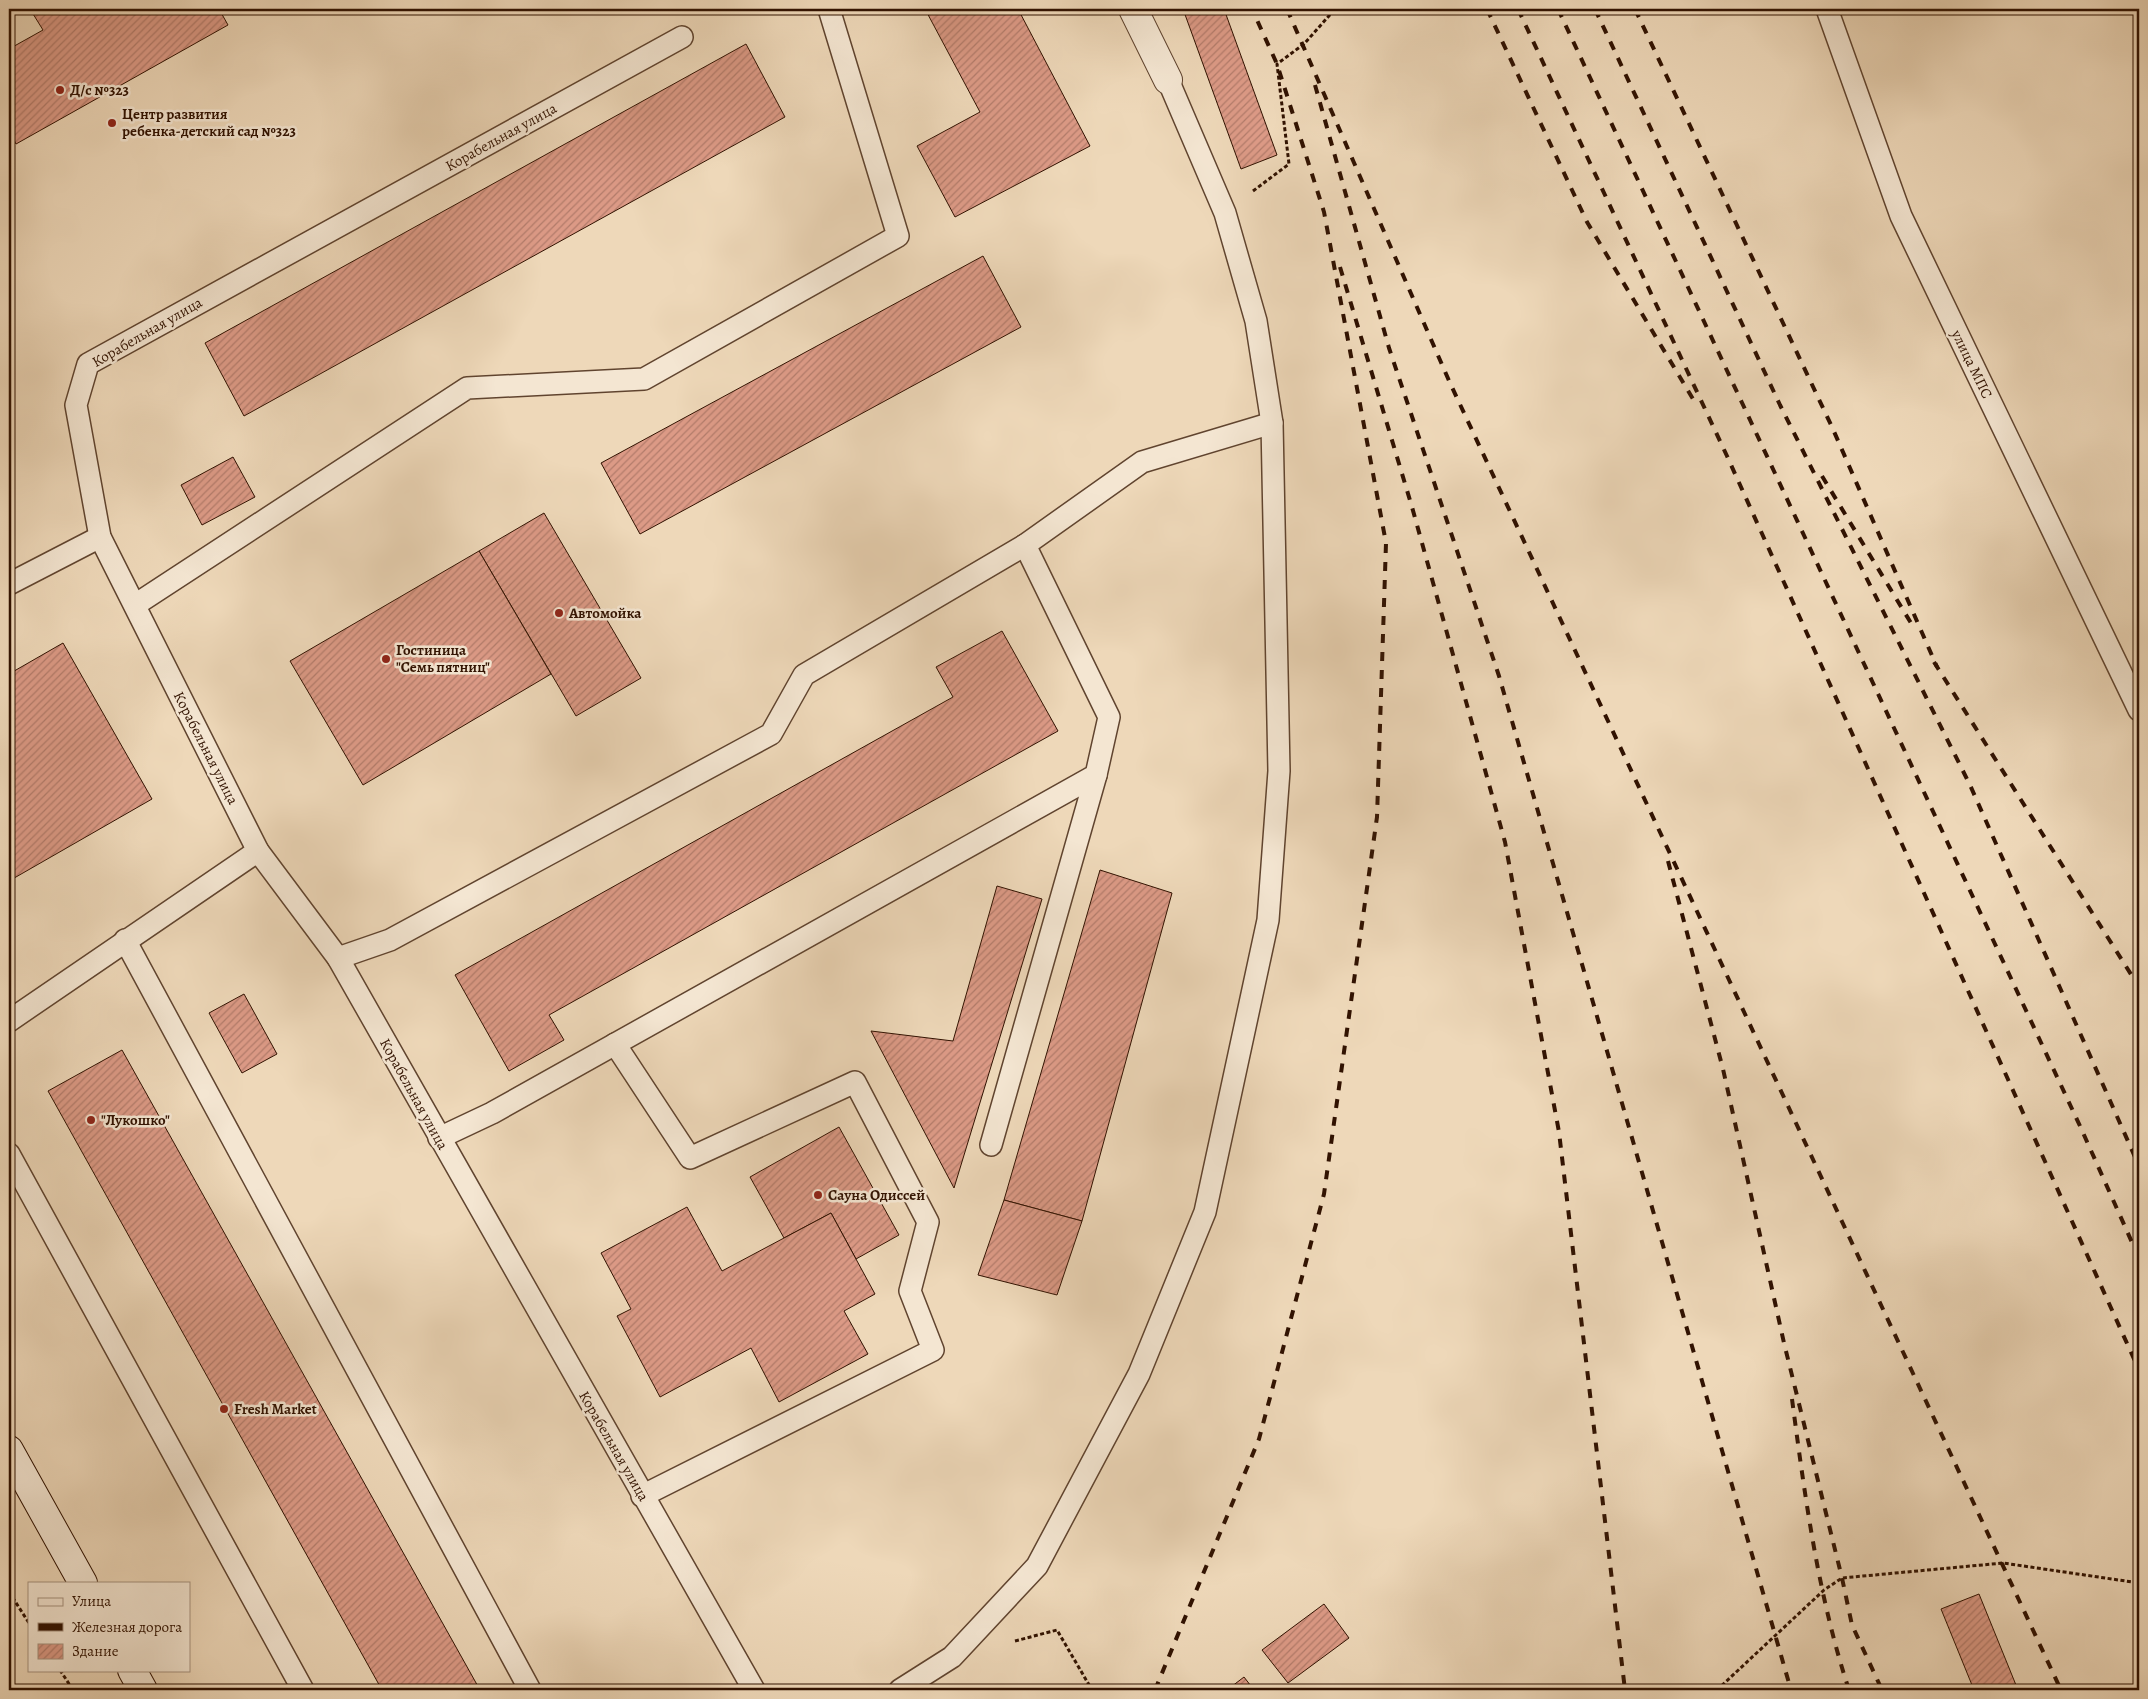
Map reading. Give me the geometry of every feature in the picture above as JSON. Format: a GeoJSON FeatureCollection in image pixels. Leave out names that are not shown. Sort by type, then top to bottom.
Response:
{"type":"FeatureCollection","features":[{"type":"Feature","properties":{"kind":"main road"},"geometry":{"type":"LineString","coordinates":[[1133,9],[1168,80]]}},
{"type":"Feature","properties":{"kind":"main road"},"geometry":{"type":"LineString","coordinates":[[9,1450],[82,1582]]}},
{"type":"Feature","properties":{"kind":"main road"},"geometry":{"type":"LineString","coordinates":[[133,1672],[144,1690]]}},
{"type":"Feature","properties":{"kind":"lane"},"geometry":{"type":"LineString","coordinates":[[135,605],[467,388],[644,379],[898,236],[829,9]]}},
{"type":"Feature","properties":{"kind":"lane","name":"улица МПС"},"geometry":{"type":"LineString","coordinates":[[1826,9],[1901,216],[2139,710]]}},
{"type":"Feature","properties":{"kind":"lane","name":"Корабельная улица"},"geometry":{"type":"LineString","coordinates":[[682,37],[88,364],[76,405],[100,538],[258,850],[338,958],[642,1496],[754,1690]]}},
{"type":"Feature","properties":{"kind":"lane"},"geometry":{"type":"LineString","coordinates":[[900,1690],[952,1657],[1037,1566],[1138,1374],[1205,1212],[1268,920],[1279,771],[1272,423],[1256,321],[1225,213],[1168,80]]}},
{"type":"Feature","properties":{"kind":"lane"},"geometry":{"type":"LineString","coordinates":[[338,958],[390,940],[771,734],[804,675],[1025,545],[1142,462],[1272,423]]}},
{"type":"Feature","properties":{"kind":"lane"},"geometry":{"type":"LineString","coordinates":[[9,584],[100,538]]}},
{"type":"Feature","properties":{"kind":"lane"},"geometry":{"type":"LineString","coordinates":[[991,1145],[1096,774],[1110,716],[1025,545]]}},
{"type":"Feature","properties":{"kind":"lane"},"geometry":{"type":"LineString","coordinates":[[439,1138],[492,1113],[1096,774]]}},
{"type":"Feature","properties":{"kind":"lane"},"geometry":{"type":"LineString","coordinates":[[9,1021],[258,850]]}},
{"type":"Feature","properties":{"kind":"lane"},"geometry":{"type":"LineString","coordinates":[[125,940],[530,1690]]}},
{"type":"Feature","properties":{"kind":"lane"},"geometry":{"type":"LineString","coordinates":[[615,1044],[690,1158],[855,1082],[928,1222],[910,1291],[932,1350],[642,1496]]}},
{"type":"Feature","properties":{"kind":"lane"},"geometry":{"type":"LineString","coordinates":[[9,1154],[303,1690]]}},
{"type":"Feature","properties":{"kind":"path"},"geometry":{"type":"LineString","coordinates":[[1225,213],[1289,164],[1277,64],[1304,44],[1335,9]]}},
{"type":"Feature","properties":{"kind":"path"},"geometry":{"type":"LineString","coordinates":[[1717,1690],[1824,1590],[1842,1578],[2003,1563],[2139,1583]]}},
{"type":"Feature","properties":{"kind":"path"},"geometry":{"type":"LineString","coordinates":[[9,1592],[28,1621]]}},
{"type":"Feature","properties":{"kind":"path"},"geometry":{"type":"LineString","coordinates":[[1009,1642],[1057,1630],[1092,1690]]}},
{"type":"Feature","properties":{"kind":"path"},"geometry":{"type":"LineString","coordinates":[[61,1672],[73,1690]]}},
{"type":"Feature","properties":{"kind":"building","name":"Д/с №323"},"geometry":{"type":"Polygon","coordinates":[[[30,9],[219,9],[228,25],[16,144],[9,131],[9,49],[43,30],[30,9]]]}},
{"type":"Feature","properties":{"kind":"building"},"geometry":{"type":"Polygon","coordinates":[[[925,9],[1018,9],[1090,146],[955,217],[917,146],[980,112],[925,9]]]}},
{"type":"Feature","properties":{"kind":"building"},"geometry":{"type":"Polygon","coordinates":[[[1183,9],[1224,9],[1277,155],[1241,169],[1183,9]]]}},
{"type":"Feature","properties":{"kind":"building"},"geometry":{"type":"Polygon","coordinates":[[[746,44],[785,117],[244,416],[205,343],[746,44]]]}},
{"type":"Feature","properties":{"kind":"building"},"geometry":{"type":"Polygon","coordinates":[[[983,256],[1021,327],[640,534],[601,463],[983,256]]]}},
{"type":"Feature","properties":{"kind":"building"},"geometry":{"type":"Polygon","coordinates":[[[233,457],[255,497],[202,525],[181,485],[233,457]]]}},
{"type":"Feature","properties":{"kind":"building","name":"Автомойка"},"geometry":{"type":"Polygon","coordinates":[[[544,513],[641,678],[576,716],[479,551],[544,513]]]}},
{"type":"Feature","properties":{"kind":"building"},"geometry":{"type":"Polygon","coordinates":[[[479,551],[551,674],[363,785],[290,661],[479,551]]]}},
{"type":"Feature","properties":{"kind":"building"},"geometry":{"type":"Polygon","coordinates":[[[1002,631],[1058,731],[549,1015],[564,1040],[509,1071],[455,975],[953,697],[936,667],[1002,631]]]}},
{"type":"Feature","properties":{"kind":"building"},"geometry":{"type":"Polygon","coordinates":[[[63,643],[152,799],[9,881],[9,674],[63,643]]]}},
{"type":"Feature","properties":{"kind":"building"},"geometry":{"type":"Polygon","coordinates":[[[1100,870],[1172,893],[1082,1221],[1004,1200],[1100,870]]]}},
{"type":"Feature","properties":{"kind":"building"},"geometry":{"type":"Polygon","coordinates":[[[997,886],[1042,899],[954,1188],[871,1031],[953,1041],[997,886]]]}},
{"type":"Feature","properties":{"kind":"building"},"geometry":{"type":"Polygon","coordinates":[[[244,994],[277,1054],[242,1073],[209,1013],[244,994]]]}},
{"type":"Feature","properties":{"kind":"building"},"geometry":{"type":"Polygon","coordinates":[[[122,1050],[480,1690],[382,1690],[48,1091],[122,1050]]]}},
{"type":"Feature","properties":{"kind":"building","name":"Сауна Одиссей"},"geometry":{"type":"Polygon","coordinates":[[[839,1127],[899,1235],[856,1259],[831,1213],[784,1238],[750,1177],[839,1127]]]}},
{"type":"Feature","properties":{"kind":"building"},"geometry":{"type":"Polygon","coordinates":[[[1004,1200],[1082,1221],[1057,1295],[978,1275],[1004,1200]]]}},
{"type":"Feature","properties":{"kind":"building"},"geometry":{"type":"Polygon","coordinates":[[[687,1207],[722,1271],[831,1213],[875,1294],[844,1311],[868,1354],[779,1402],[751,1348],[660,1397],[617,1316],[631,1309],[601,1253],[687,1207]]]}},
{"type":"Feature","properties":{"kind":"building"},"geometry":{"type":"Polygon","coordinates":[[[1979,1594],[2018,1690],[1974,1690],[1941,1609],[1979,1594]]]}},
{"type":"Feature","properties":{"kind":"building"},"geometry":{"type":"Polygon","coordinates":[[[1324,1604],[1349,1638],[1288,1683],[1262,1650],[1324,1604]]]}},
{"type":"Feature","properties":{"kind":"building"},"geometry":{"type":"Polygon","coordinates":[[[1244,1677],[1254,1690],[1227,1690],[1244,1677]]]}},
{"type":"Feature","properties":{"kind":"railway"},"geometry":{"type":"LineString","coordinates":[[1155,1690],[1259,1439],[1324,1194],[1377,817],[1386,543],[1324,212],[1277,64],[1252,9]]}},
{"type":"Feature","properties":{"kind":"railway"},"geometry":{"type":"LineString","coordinates":[[1287,9],[1450,383],[2061,1690]]}},
{"type":"Feature","properties":{"kind":"railway"},"geometry":{"type":"LineString","coordinates":[[1487,9],[1587,222],[1696,404]]}},
{"type":"Feature","properties":{"kind":"railway"},"geometry":{"type":"LineString","coordinates":[[1518,9],[1727,456],[2139,1370]]}},
{"type":"Feature","properties":{"kind":"railway"},"geometry":{"type":"LineString","coordinates":[[1558,9],[2080,1126],[2139,1258]]}},
{"type":"Feature","properties":{"kind":"railway"},"geometry":{"type":"LineString","coordinates":[[1595,9],[1780,405],[1970,785],[2139,1166]]}},
{"type":"Feature","properties":{"kind":"railway"},"geometry":{"type":"LineString","coordinates":[[1635,9],[1832,427],[1937,667]]}},
{"type":"Feature","properties":{"kind":"railway"},"geometry":{"type":"LineString","coordinates":[[1315,85],[1389,348],[1499,676],[1791,1690]]}},
{"type":"Feature","properties":{"kind":"railway"},"geometry":{"type":"LineString","coordinates":[[1340,267],[1412,507],[1505,842],[1559,1132],[1625,1690]]}},
{"type":"Feature","properties":{"kind":"railway"},"geometry":{"type":"LineString","coordinates":[[1822,476],[1914,628]]}},
{"type":"Feature","properties":{"kind":"railway"},"geometry":{"type":"LineString","coordinates":[[1934,662],[2139,987]]}},
{"type":"Feature","properties":{"kind":"railway"},"geometry":{"type":"LineString","coordinates":[[1668,861],[1723,1069],[1784,1343],[1852,1625],[1882,1690]]}},
{"type":"Feature","properties":{"kind":"railway"},"geometry":{"type":"LineString","coordinates":[[1792,1399],[1821,1582],[1838,1655],[1849,1690]]}},
{"type":"Feature","properties":{"kind":"place","name":"Д/с №323"},"geometry":{"type":"Point","coordinates":[60,90]}},
{"type":"Feature","properties":{"kind":"place","name":"Центр развития ребенка-детский сад №323"},"geometry":{"type":"Point","coordinates":[112,123]}},
{"type":"Feature","properties":{"kind":"place","name":"Автомойка"},"geometry":{"type":"Point","coordinates":[559,613]}},
{"type":"Feature","properties":{"kind":"place","name":"Гостиница \"Семь пятниц\""},"geometry":{"type":"Point","coordinates":[386,659]}},
{"type":"Feature","properties":{"kind":"place","name":"\"Лукошко\""},"geometry":{"type":"Point","coordinates":[91,1120]}},
{"type":"Feature","properties":{"kind":"place","name":"Сауна Одиссей"},"geometry":{"type":"Point","coordinates":[818,1195]}},
{"type":"Feature","properties":{"kind":"place","name":"Fresh Market"},"geometry":{"type":"Point","coordinates":[224,1409]}}]}
